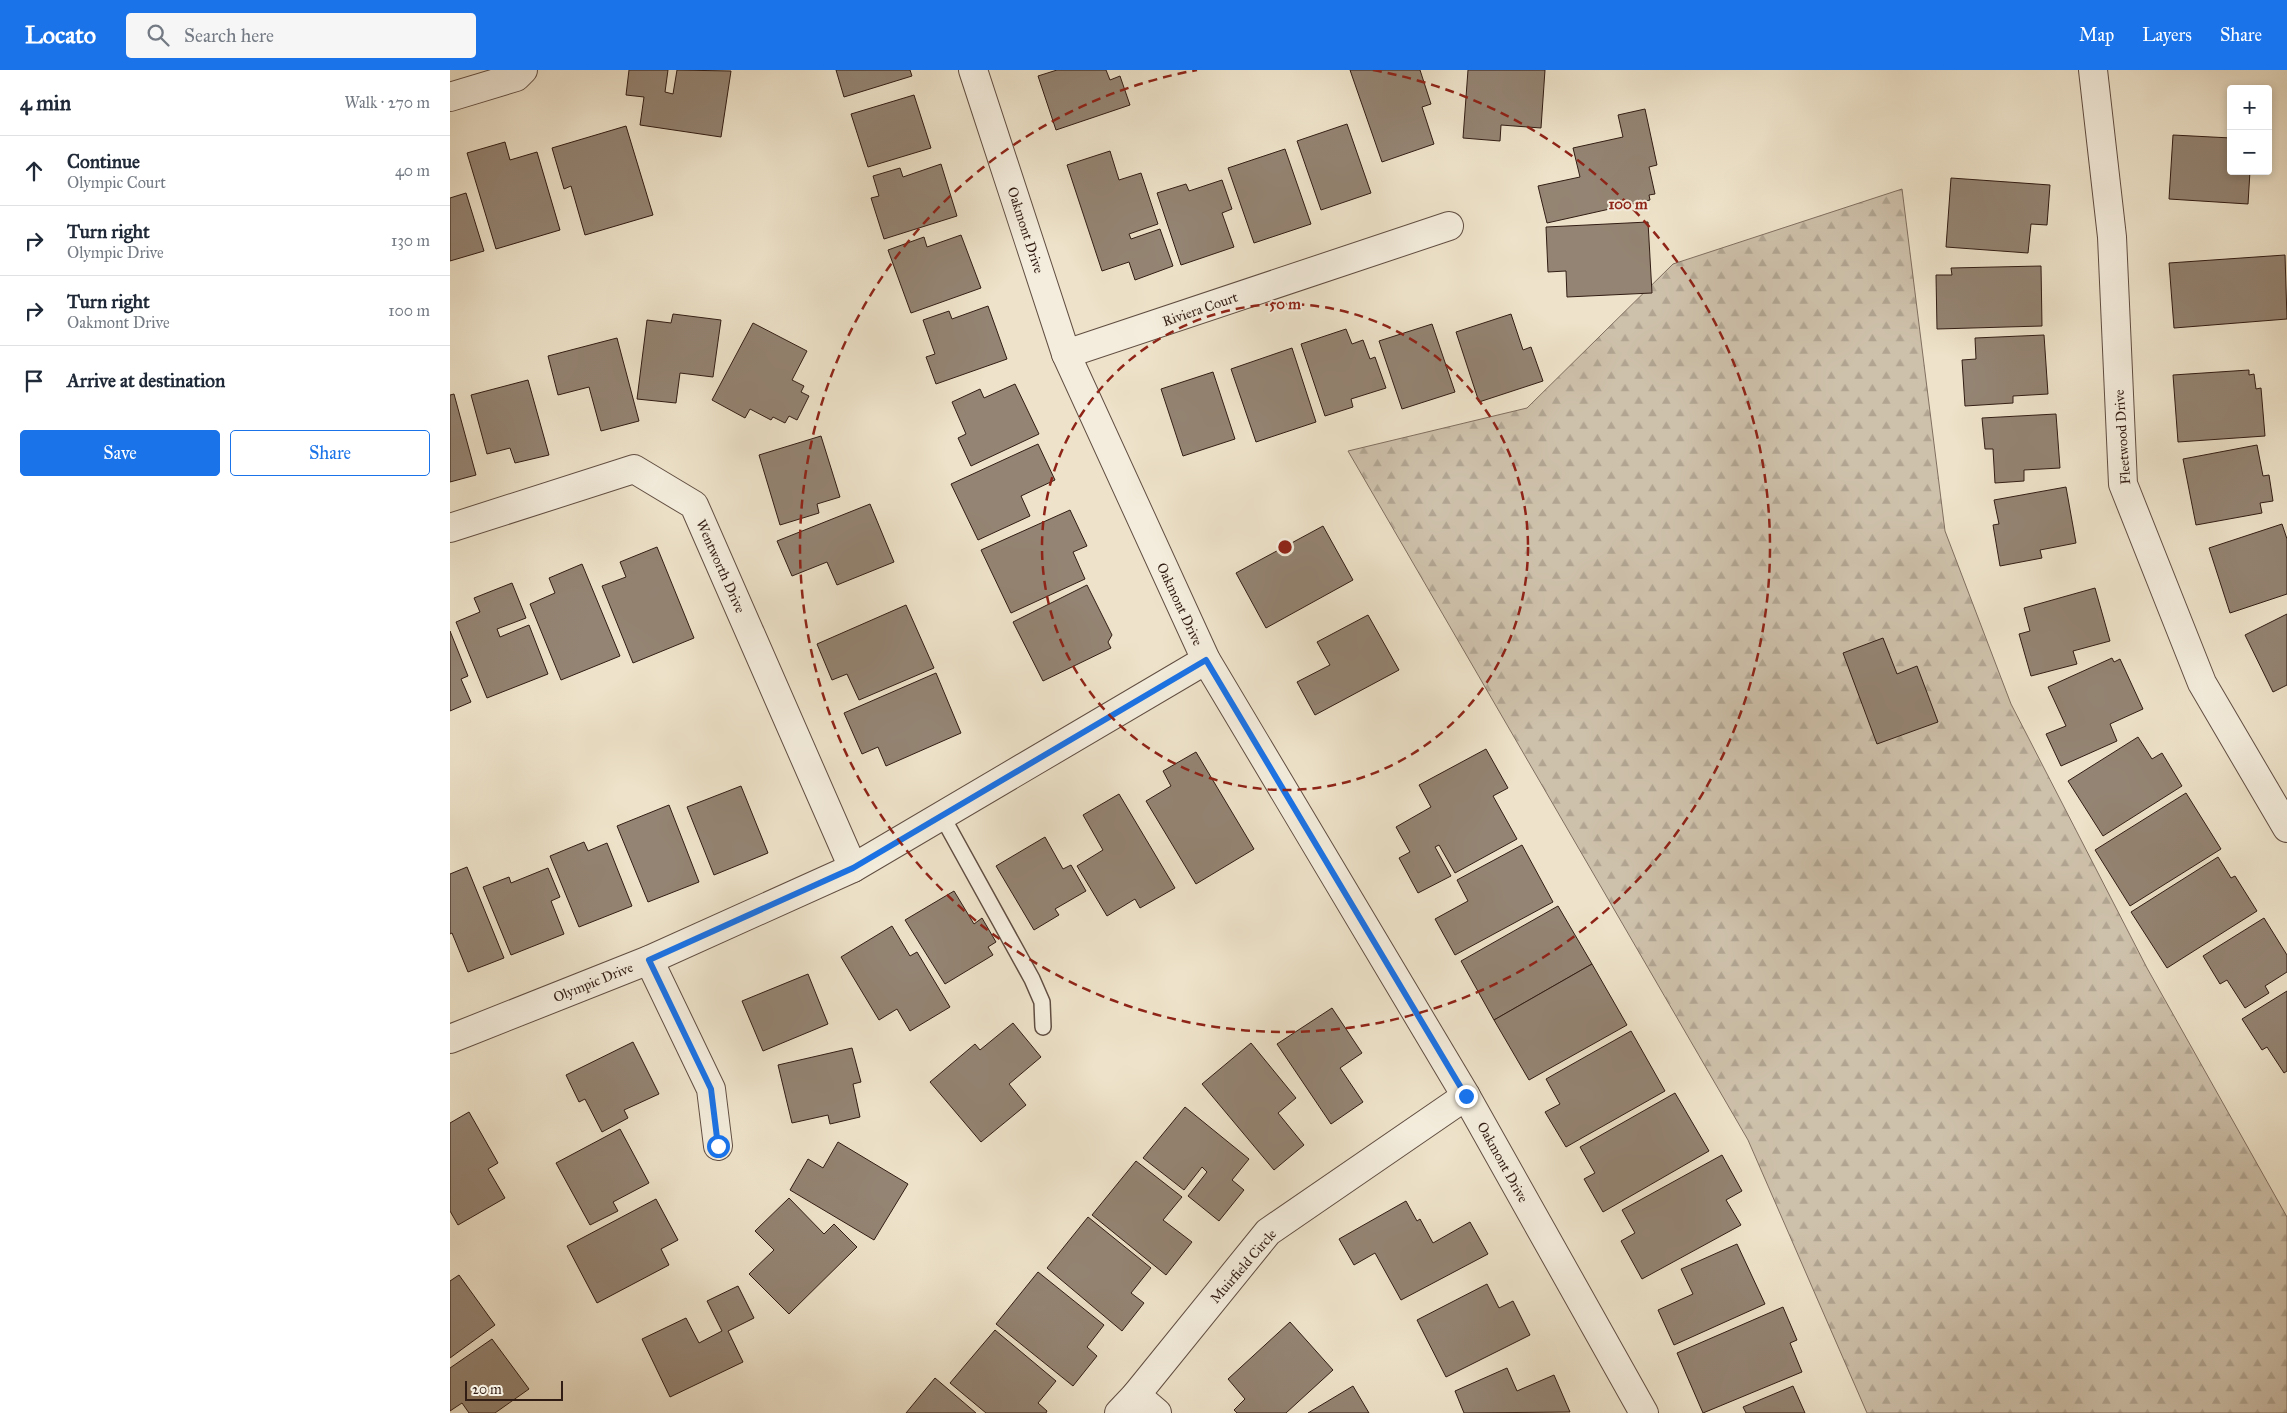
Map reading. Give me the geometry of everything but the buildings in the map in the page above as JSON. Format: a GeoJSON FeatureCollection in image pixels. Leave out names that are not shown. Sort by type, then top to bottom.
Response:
{"type":"FeatureCollection","features":[{"type":"Feature","properties":{"kind":"street"},"geometry":{"type":"LineString","coordinates":[[450,96],[516,77],[523,70]]}},
{"type":"Feature","properties":{"kind":"street","name":"Oakmont Drive"},"geometry":{"type":"LineString","coordinates":[[973,70],[1066,354],[1206,660],[1466,1096],[1644,1413]]}},
{"type":"Feature","properties":{"kind":"street","name":"Fleetwood Drive"},"geometry":{"type":"LineString","coordinates":[[2094,70],[2112,238],[2123,484],[2202,683],[2287,828]]}},
{"type":"Feature","properties":{"kind":"street","name":"Riviera Court"},"geometry":{"type":"LineString","coordinates":[[1066,354],[1448,226]]}},
{"type":"Feature","properties":{"kind":"street","name":"Wentworth Drive"},"geometry":{"type":"LineString","coordinates":[[450,528],[634,469],[694,505],[853,868]]}},
{"type":"Feature","properties":{"kind":"street","name":"Olympic Drive"},"geometry":{"type":"LineString","coordinates":[[450,1040],[649,960],[853,868],[1206,660]]}},
{"type":"Feature","properties":{"kind":"street"},"geometry":{"type":"LineString","coordinates":[[649,960],[711,1089],[718,1146]]}},
{"type":"Feature","properties":{"kind":"street","name":"Muirfield Circle"},"geometry":{"type":"LineString","coordinates":[[1128,1404],[1268,1232],[1466,1096]]}},
{"type":"Feature","properties":{"kind":"street"},"geometry":{"type":"LineString","coordinates":[[1128,1404],[1157,1413]]}},
{"type":"Feature","properties":{"kind":"lane"},"geometry":{"type":"LineString","coordinates":[[942,816],[1032,979],[1042,1002],[1044,1027]]}},
{"type":"Feature","properties":{"kind":"green space"},"geometry":{"type":"Polygon","coordinates":[[[1902,189],[1945,531],[2011,704],[2147,968],[2287,1217],[2287,1413],[1867,1413],[1748,1140],[1348,451],[1527,408],[1673,264],[1902,189]]]}},
{"type":"Feature","properties":{"kind":"route"},"geometry":{"type":"LineString","coordinates":[[718,1146],[711,1089],[649,960],[853,868],[1206,660],[1466,1096]]}}]}
